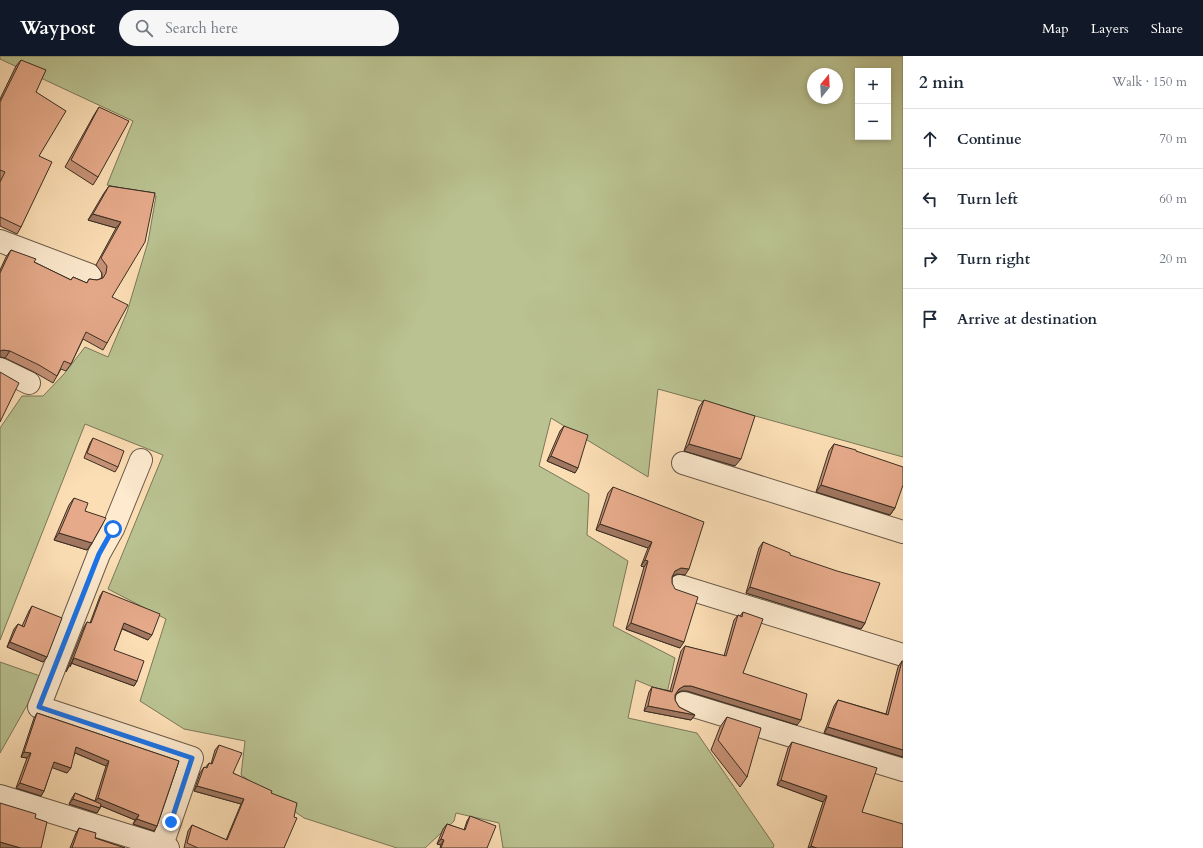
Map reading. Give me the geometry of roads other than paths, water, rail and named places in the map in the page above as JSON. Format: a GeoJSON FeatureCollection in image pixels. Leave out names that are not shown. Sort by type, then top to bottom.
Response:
{"type":"FeatureCollection","features":[{"type":"Feature","properties":{"kind":"street"},"geometry":{"type":"LineString","coordinates":[[0,241],[90,275]]}},
{"type":"Feature","properties":{"kind":"street"},"geometry":{"type":"LineString","coordinates":[[0,369],[29,383]]}},
{"type":"Feature","properties":{"kind":"street"},"geometry":{"type":"LineString","coordinates":[[0,796],[164,847],[192,758],[39,707],[99,554],[113,529],[141,460]]}},
{"type":"Feature","properties":{"kind":"street"},"geometry":{"type":"LineString","coordinates":[[683,463],[903,532]]}},
{"type":"Feature","properties":{"kind":"street"},"geometry":{"type":"LineString","coordinates":[[680,586],[903,655]]}},
{"type":"Feature","properties":{"kind":"street"},"geometry":{"type":"LineString","coordinates":[[684,703],[903,770]]}}]}
